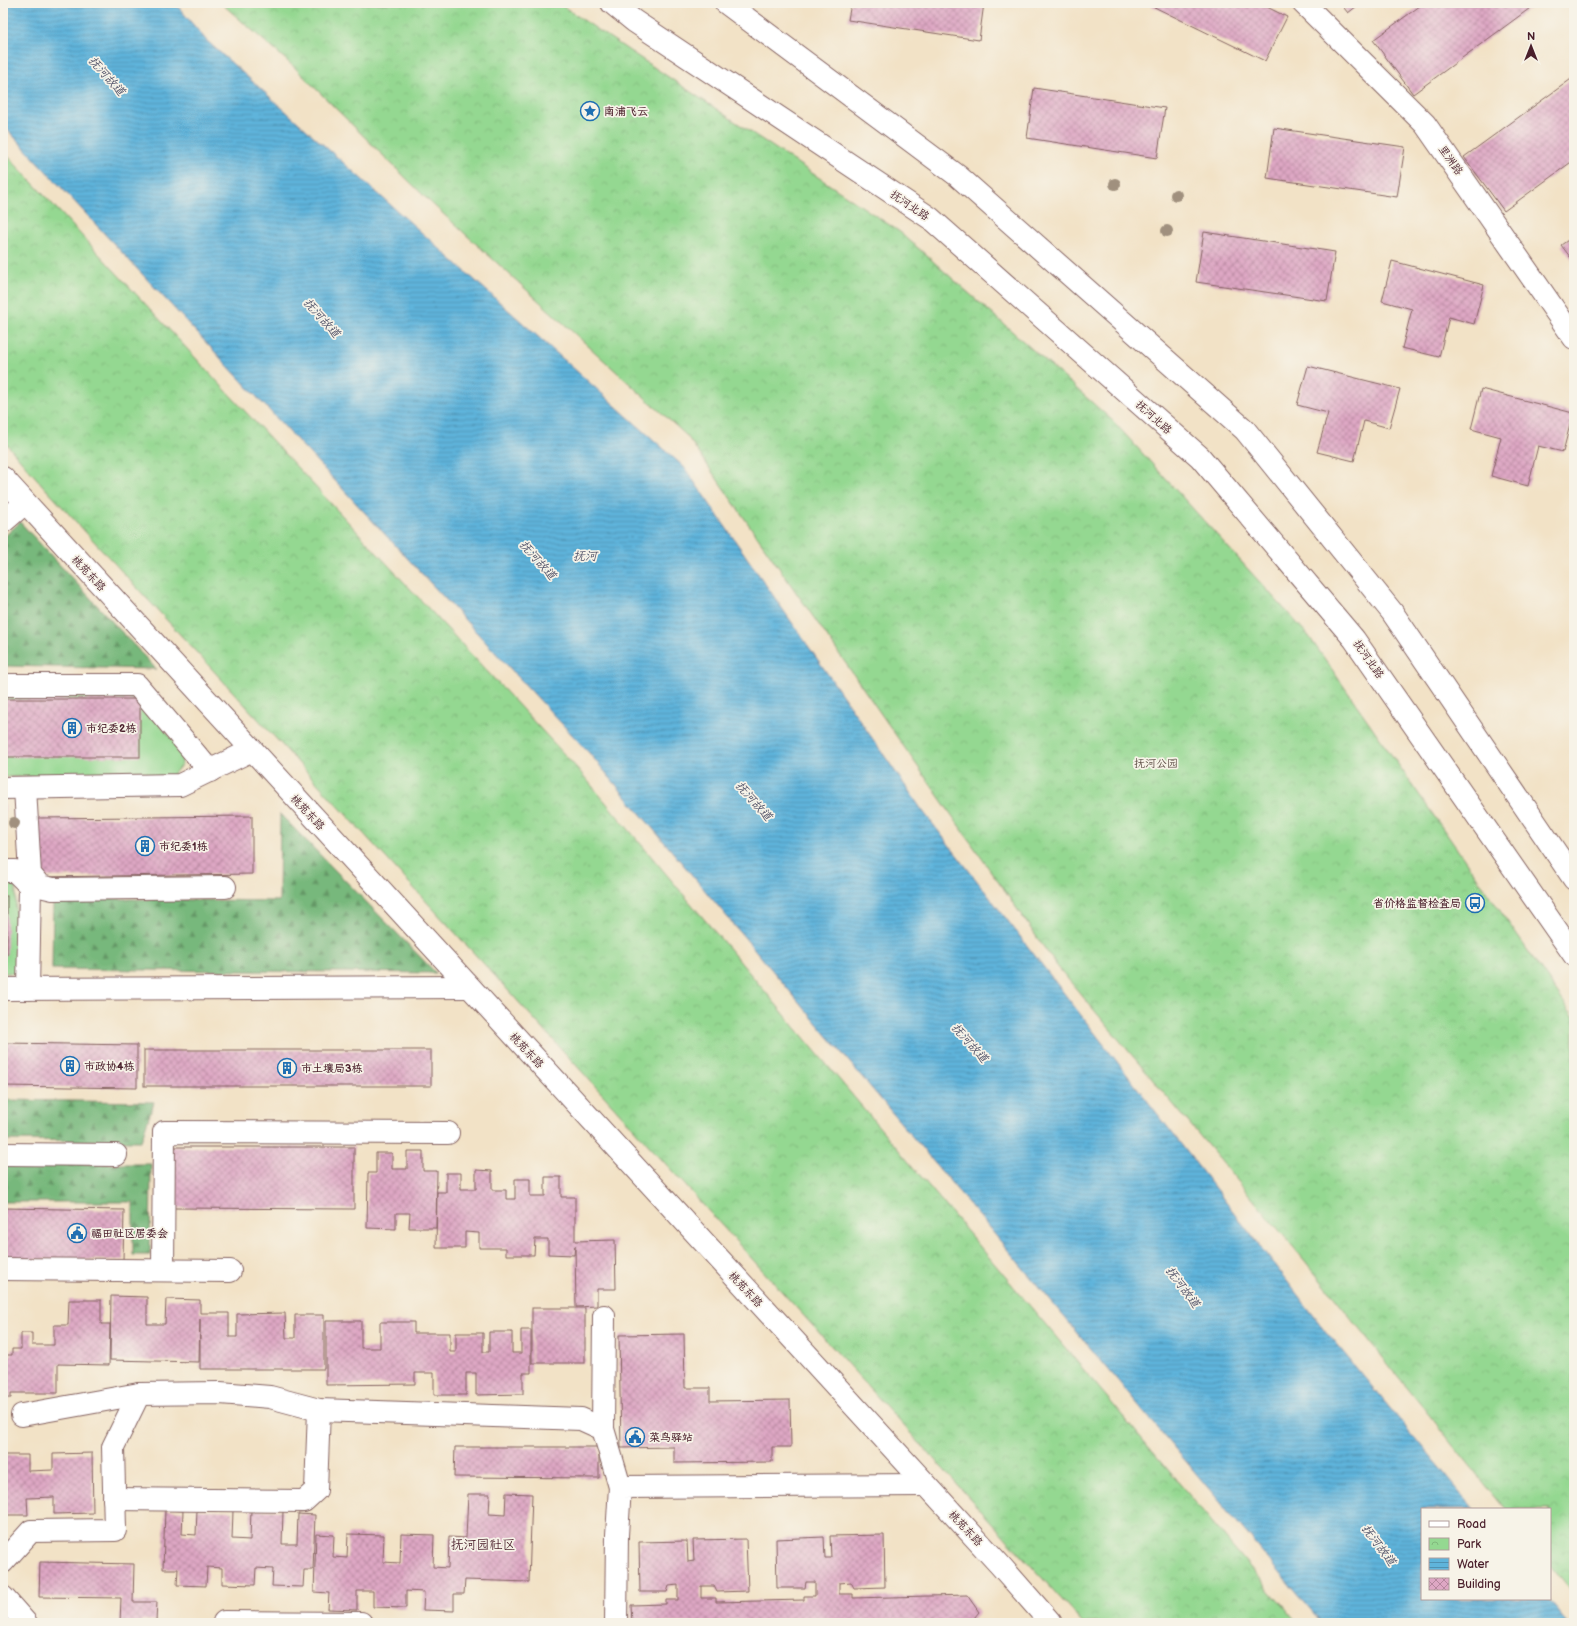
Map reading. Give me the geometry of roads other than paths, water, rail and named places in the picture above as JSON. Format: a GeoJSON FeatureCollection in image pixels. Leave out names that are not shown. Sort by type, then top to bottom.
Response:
{"type":"FeatureCollection","features":[{"type":"Feature","properties":{"kind":"main road","name":"抚河北路"},"geometry":{"type":"LineString","coordinates":[[612,3],[634,21],[930,218],[1200,457],[1354,639],[1574,955]]}},
{"type":"Feature","properties":{"kind":"main road"},"geometry":{"type":"LineString","coordinates":[[726,3],[958,176],[1246,430],[1392,612],[1574,879]]}},
{"type":"Feature","properties":{"kind":"main road","name":"里洲路"},"geometry":{"type":"LineString","coordinates":[[1303,3],[1426,124],[1574,338]]}},
{"type":"Feature","properties":{"kind":"main road","name":"桃苑东路"},"geometry":{"type":"LineString","coordinates":[[3,478],[24,503],[1051,1623]]}},
{"type":"Feature","properties":{"kind":"main road"},"geometry":{"type":"LineString","coordinates":[[3,522],[24,503]]}},
{"type":"Feature","properties":{"kind":"main road"},"geometry":{"type":"LineString","coordinates":[[3,686],[137,686],[210,771]]}},
{"type":"Feature","properties":{"kind":"main road"},"geometry":{"type":"LineString","coordinates":[[3,788],[180,786],[252,750]]}},
{"type":"Feature","properties":{"kind":"main road"},"geometry":{"type":"LineString","coordinates":[[25,788],[30,874],[40,886],[53,888],[225,887]]}},
{"type":"Feature","properties":{"kind":"main road"},"geometry":{"type":"LineString","coordinates":[[3,870],[16,871],[30,886],[28,988]]}},
{"type":"Feature","properties":{"kind":"main road"},"geometry":{"type":"LineString","coordinates":[[3,989],[469,987]]}},
{"type":"Feature","properties":{"kind":"main road"},"geometry":{"type":"LineString","coordinates":[[163,1270],[164,1132],[448,1133]]}},
{"type":"Feature","properties":{"kind":"main road"},"geometry":{"type":"LineString","coordinates":[[3,1154],[116,1155]]}},
{"type":"Feature","properties":{"kind":"main road"},"geometry":{"type":"LineString","coordinates":[[3,1269],[230,1271]]}},
{"type":"Feature","properties":{"kind":"main road"},"geometry":{"type":"LineString","coordinates":[[604,1316],[603,1429],[620,1487],[617,1535],[616,1623]]}},
{"type":"Feature","properties":{"kind":"main road"},"geometry":{"type":"LineString","coordinates":[[22,1415],[139,1394],[220,1393],[270,1397],[319,1410],[581,1419],[603,1429]]}},
{"type":"Feature","properties":{"kind":"main road"},"geometry":{"type":"LineString","coordinates":[[3,1562],[31,1532],[115,1530],[113,1447],[139,1394]]}},
{"type":"Feature","properties":{"kind":"main road"},"geometry":{"type":"LineString","coordinates":[[114,1499],[304,1501],[316,1490],[319,1410]]}},
{"type":"Feature","properties":{"kind":"main road"},"geometry":{"type":"LineString","coordinates":[[620,1487],[926,1485]]}},
{"type":"Feature","properties":{"kind":"main road"},"geometry":{"type":"LineString","coordinates":[[3,1597],[26,1623]]}},
{"type":"Feature","properties":{"kind":"main road"},"geometry":{"type":"LineString","coordinates":[[224,1622],[361,1623]]}},
{"type":"Feature","properties":{"kind":"water","name":"抚河"},"geometry":{"type":"Polygon","coordinates":[[[3,3],[175,3],[206,40],[684,467],[922,810],[1328,1334],[1473,1508],[1421,1508],[1421,1600],[1549,1600],[1568,1623],[1322,1623],[590,754],[3,125],[3,3]]]}},
{"type":"Feature","properties":{"kind":"place","name":"南浦飞云"},"geometry":{"type":"Point","coordinates":[590,111]}},
{"type":"Feature","properties":{"kind":"place","name":"市纪委2栋"},"geometry":{"type":"Point","coordinates":[72,728]}},
{"type":"Feature","properties":{"kind":"place","name":"市纪委1栋"},"geometry":{"type":"Point","coordinates":[145,846]}},
{"type":"Feature","properties":{"kind":"place","name":"省价格监督检查局"},"geometry":{"type":"Point","coordinates":[1475,903]}},
{"type":"Feature","properties":{"kind":"place","name":"市政协4栋"},"geometry":{"type":"Point","coordinates":[70,1066]}},
{"type":"Feature","properties":{"kind":"place","name":"市土壤局3栋"},"geometry":{"type":"Point","coordinates":[287,1068]}},
{"type":"Feature","properties":{"kind":"place","name":"福田社区居委会"},"geometry":{"type":"Point","coordinates":[77,1233]}},
{"type":"Feature","properties":{"kind":"place","name":"菜鸟驿站"},"geometry":{"type":"Point","coordinates":[635,1437]}},
{"type":"Feature","properties":{"kind":"district","name":"抚河园社区"},"geometry":{"type":"Point","coordinates":[483,1544]}},
{"type":"Feature","properties":{"kind":"water label","name":"抚河故道"},"geometry":{"type":"Point","coordinates":[107,76]}},
{"type":"Feature","properties":{"kind":"water label","name":"抚河故道"},"geometry":{"type":"Point","coordinates":[322,318]}},
{"type":"Feature","properties":{"kind":"water label","name":"抚河故道"},"geometry":{"type":"Point","coordinates":[538,560]}},
{"type":"Feature","properties":{"kind":"water label","name":"抚河故道"},"geometry":{"type":"Point","coordinates":[754,801]}},
{"type":"Feature","properties":{"kind":"water label","name":"抚河故道"},"geometry":{"type":"Point","coordinates":[970,1043]}},
{"type":"Feature","properties":{"kind":"water label","name":"抚河故道"},"geometry":{"type":"Point","coordinates":[1183,1287]}},
{"type":"Feature","properties":{"kind":"water label","name":"抚河故道"},"geometry":{"type":"Point","coordinates":[1379,1545]}},
{"type":"Feature","properties":{"kind":"park label","name":"抚河公园"},"geometry":{"type":"Point","coordinates":[1156,763]}}]}
